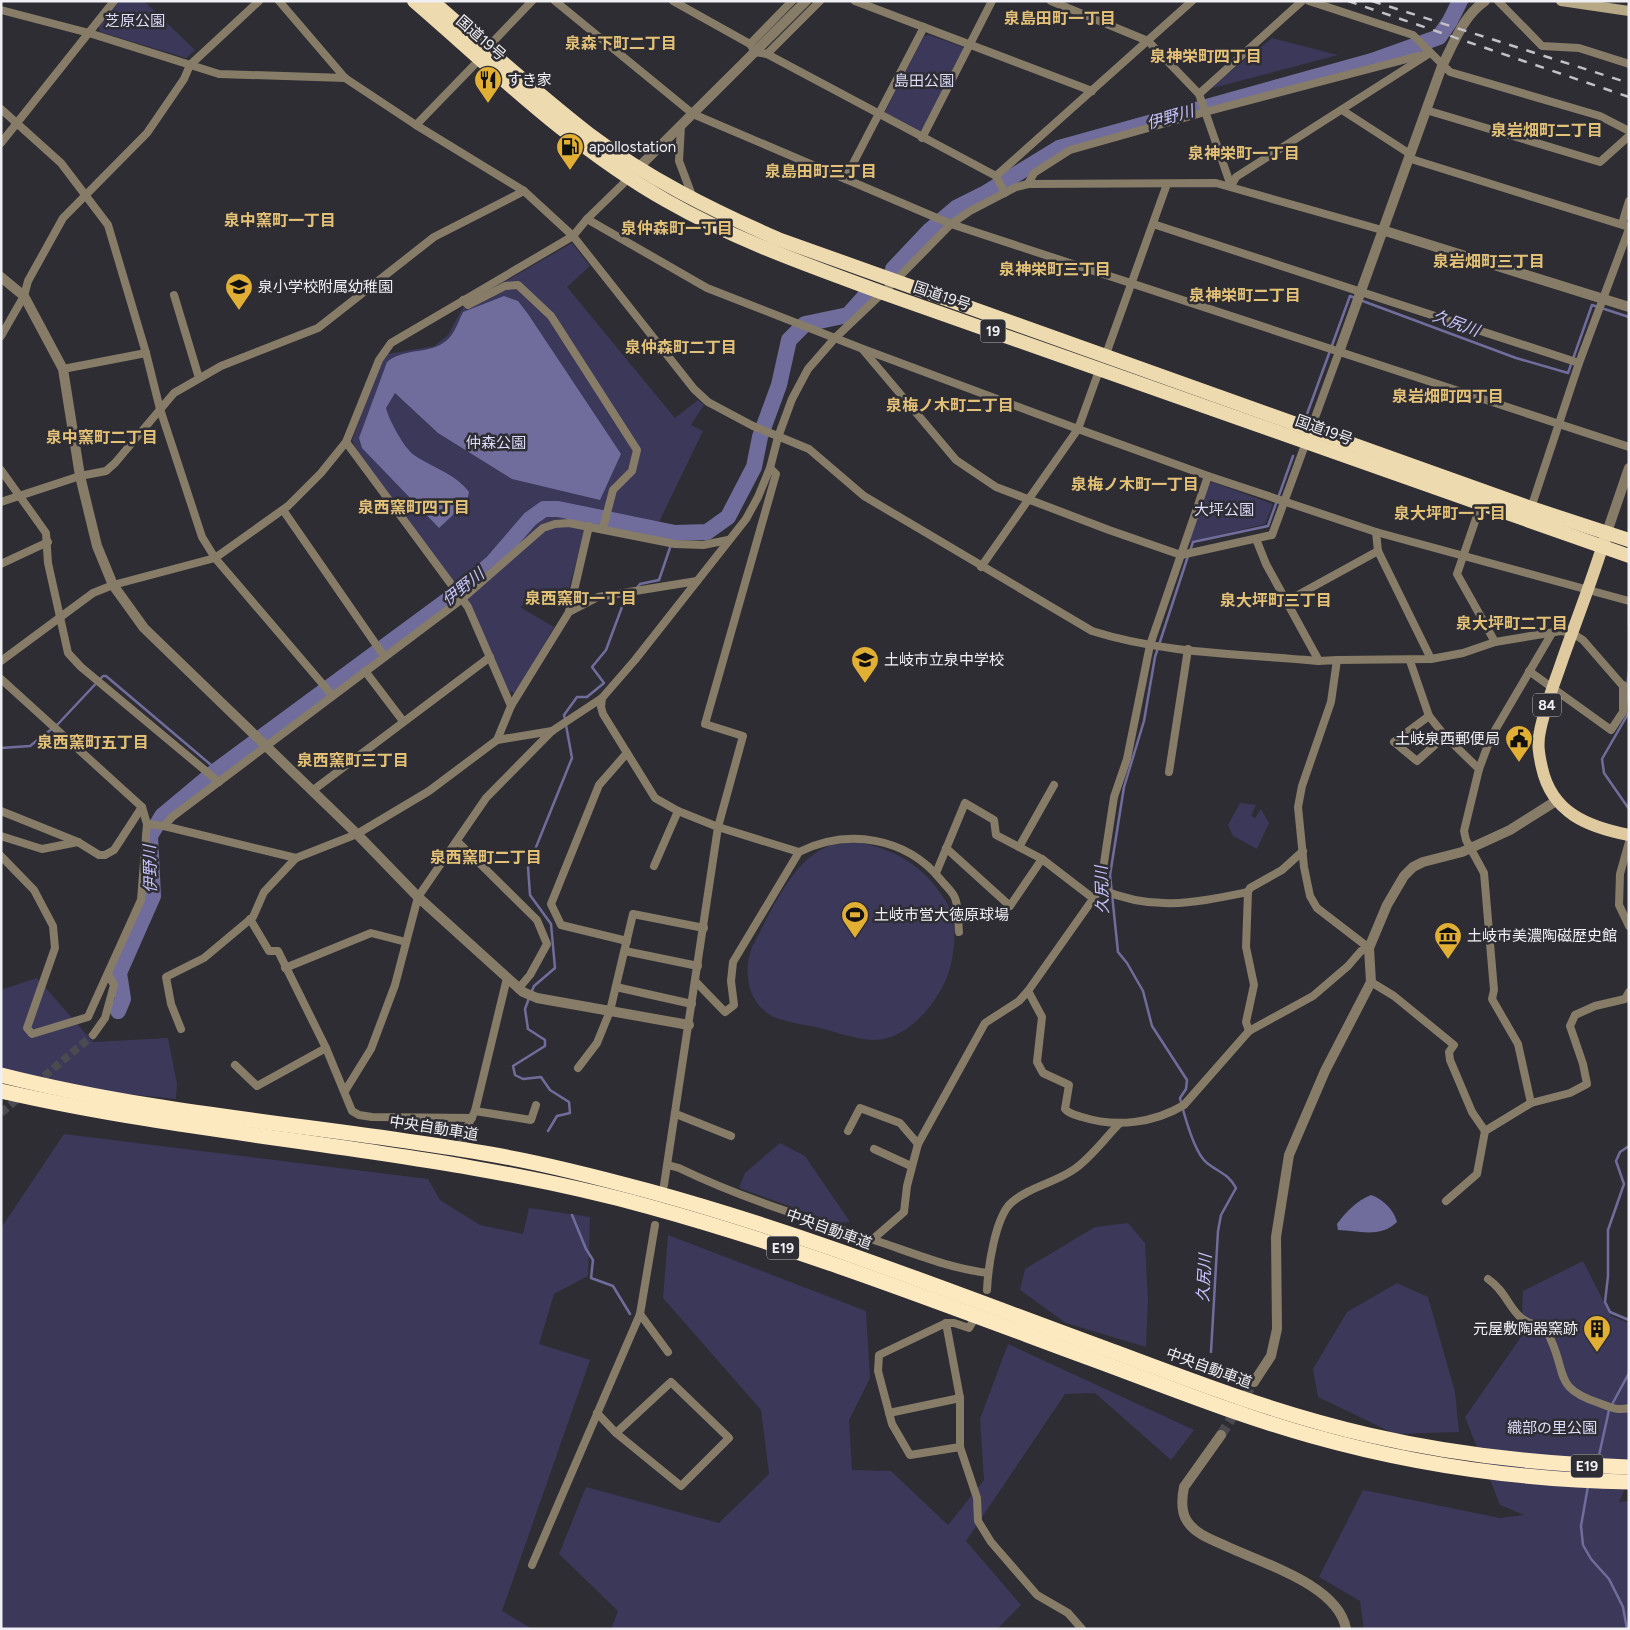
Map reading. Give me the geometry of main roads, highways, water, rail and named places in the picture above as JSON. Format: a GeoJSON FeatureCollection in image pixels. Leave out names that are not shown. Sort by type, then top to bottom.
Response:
{"type":"FeatureCollection","features":[{"type":"Feature","properties":{"kind":"highway","name":"国道19号"},"geometry":{"type":"LineString","coordinates":[[414,1],[590,134],[667,201],[740,238],[772,252],[883,293],[1102,362],[1308,434],[1531,508],[1605,539],[1629,556]]}},
{"type":"Feature","properties":{"kind":"highway","name":"国道19号"},"geometry":{"type":"LineString","coordinates":[[432,1],[484,54]]}},
{"type":"Feature","properties":{"kind":"highway","name":"国道19号"},"geometry":{"type":"LineString","coordinates":[[634,172],[778,239],[895,281],[1102,362]]}},
{"type":"Feature","properties":{"kind":"highway","name":"国道19号"},"geometry":{"type":"LineString","coordinates":[[1308,434],[1481,504],[1605,539],[1629,540]]}},
{"type":"Feature","properties":{"kind":"highway","name":"中央自動車道"},"geometry":{"type":"LineString","coordinates":[[1,1075],[46,1086],[164,1108],[438,1146],[503,1157],[577,1173],[772,1227],[1193,1381],[1315,1421],[1369,1435],[1545,1471],[1629,1467]]}},
{"type":"Feature","properties":{"kind":"highway","name":"中央自動車道"},"geometry":{"type":"LineString","coordinates":[[1,1091],[171,1124],[500,1172],[648,1206],[767,1242],[876,1280],[1187,1395],[1312,1436],[1414,1460],[1545,1471],[1629,1482]]}},
{"type":"Feature","properties":{"kind":"main road"},"geometry":{"type":"LineString","coordinates":[[1561,1],[1629,11]]}},
{"type":"Feature","properties":{"kind":"main road","name":"84"},"geometry":{"type":"LineString","coordinates":[[1605,539],[1589,590],[1553,688],[1539,732],[1538,746],[1544,774],[1556,801],[1569,812],[1592,826],[1629,835]]}},
{"type":"Feature","properties":{"kind":"waterway","name":"伊野川"},"geometry":{"type":"LineString","coordinates":[[893,269],[930,230],[956,208],[984,194],[1059,148],[1372,61],[1439,37],[1460,1]]}},
{"type":"Feature","properties":{"kind":"waterway","name":"伊野川"},"geometry":{"type":"LineString","coordinates":[[118,1011],[123,999],[119,973],[153,896],[150,836],[162,816],[217,770],[449,599],[493,562],[530,519],[544,509],[558,509],[675,533],[707,532],[728,517],[754,467],[760,437],[779,385],[789,340],[805,324],[848,315],[865,296]]}},
{"type":"Feature","properties":{"kind":"waterway","name":"久尻川"},"geometry":{"type":"LineString","coordinates":[[1307,414],[1350,296],[1355,298]]}},
{"type":"Feature","properties":{"kind":"waterway","name":"久尻川"},"geometry":{"type":"LineString","coordinates":[[1360,300],[1516,358],[1568,373],[1592,305],[1629,317]]}},
{"type":"Feature","properties":{"kind":"waterway","name":"久尻川"},"geometry":{"type":"LineString","coordinates":[[1190,551],[1193,542],[1268,526],[1293,456]]}},
{"type":"Feature","properties":{"kind":"waterway"},"geometry":{"type":"LineString","coordinates":[[636,589],[640,584],[659,580],[675,533]]}},
{"type":"Feature","properties":{"kind":"waterway","name":"久尻川"},"geometry":{"type":"LineString","coordinates":[[1188,556],[1155,657],[1144,721],[1124,787],[1110,875],[1118,952],[1127,963],[1143,991],[1152,1026],[1187,1080],[1186,1089],[1180,1098],[1194,1142],[1202,1158],[1227,1176],[1236,1188],[1221,1215],[1218,1231],[1211,1352]]}},
{"type":"Feature","properties":{"kind":"waterway"},"geometry":{"type":"LineString","coordinates":[[565,719],[564,715],[577,697],[587,697],[604,683],[592,667],[606,650],[622,607],[633,593]]}},
{"type":"Feature","properties":{"kind":"waterway"},"geometry":{"type":"LineString","coordinates":[[1629,609],[1629,626]]}},
{"type":"Feature","properties":{"kind":"waterway"},"geometry":{"type":"LineString","coordinates":[[1627,687],[1629,671]]}},
{"type":"Feature","properties":{"kind":"waterway"},"geometry":{"type":"LineString","coordinates":[[1,748],[30,746],[58,724],[103,676],[106,676],[217,770]]}},
{"type":"Feature","properties":{"kind":"waterway"},"geometry":{"type":"LineString","coordinates":[[1628,695],[1629,712],[1602,759],[1604,773],[1629,809]]}},
{"type":"Feature","properties":{"kind":"waterway"},"geometry":{"type":"LineString","coordinates":[[531,993],[534,986],[555,968],[551,924],[530,895],[528,867],[572,758],[566,725]]}},
{"type":"Feature","properties":{"kind":"waterway"},"geometry":{"type":"LineString","coordinates":[[529,998],[525,1009],[528,1029],[545,1040],[545,1046],[513,1066],[515,1075],[523,1079],[541,1077],[550,1090],[569,1102],[570,1113],[557,1116],[548,1131]]}},
{"type":"Feature","properties":{"kind":"waterway"},"geometry":{"type":"LineString","coordinates":[[1629,1146],[1620,1152],[1616,1161],[1624,1184],[1608,1230],[1608,1276],[1605,1302],[1610,1312],[1629,1320]]}},
{"type":"Feature","properties":{"kind":"waterway"},"geometry":{"type":"LineString","coordinates":[[572,1215],[586,1249],[593,1260],[591,1278],[613,1286],[630,1314]]}},
{"type":"Feature","properties":{"kind":"waterway"},"geometry":{"type":"LineString","coordinates":[[1598,1460],[1609,1410],[1629,1373]]}},
{"type":"Feature","properties":{"kind":"waterway"},"geometry":{"type":"LineString","coordinates":[[1588,1486],[1581,1526],[1583,1545],[1591,1559],[1609,1579],[1623,1607],[1627,1629]]}},
{"type":"Feature","properties":{"kind":"tunnel"},"geometry":{"type":"LineString","coordinates":[[35,1084],[93,1035]]}},
{"type":"Feature","properties":{"kind":"tunnel"},"geometry":{"type":"LineString","coordinates":[[1,1113],[21,1096]]}},
{"type":"Feature","properties":{"kind":"tunnel"},"geometry":{"type":"LineString","coordinates":[[451,1167],[467,1127]]}},
{"type":"Feature","properties":{"kind":"tunnel"},"geometry":{"type":"LineString","coordinates":[[1221,1435],[1254,1382]]}},
{"type":"Feature","properties":{"kind":"railway"},"geometry":{"type":"LineString","coordinates":[[1348,1],[1629,97]]}},
{"type":"Feature","properties":{"kind":"railway"},"geometry":{"type":"LineString","coordinates":[[1372,1],[1629,83]]}},
{"type":"Feature","properties":{"kind":"place","name":"すき家"},"geometry":{"type":"Point","coordinates":[488,104]}},
{"type":"Feature","properties":{"kind":"place","name":"apollostation"},"geometry":{"type":"Point","coordinates":[570,171]}},
{"type":"Feature","properties":{"kind":"place","name":"泉小学校附属幼稚園"},"geometry":{"type":"Point","coordinates":[239,311]}},
{"type":"Feature","properties":{"kind":"place","name":"土岐市立泉中学校"},"geometry":{"type":"Point","coordinates":[865,684]}},
{"type":"Feature","properties":{"kind":"place","name":"土岐泉西郵便局"},"geometry":{"type":"Point","coordinates":[1519,763]}},
{"type":"Feature","properties":{"kind":"place","name":"土岐市営大徳原球場"},"geometry":{"type":"Point","coordinates":[855,939]}},
{"type":"Feature","properties":{"kind":"place","name":"土岐市美濃陶磁歴史館"},"geometry":{"type":"Point","coordinates":[1448,960]}},
{"type":"Feature","properties":{"kind":"place","name":"元屋敷陶器窯跡"},"geometry":{"type":"Point","coordinates":[1597,1353]}},
{"type":"Feature","properties":{"kind":"district","name":"泉島田町一丁目"},"geometry":{"type":"Point","coordinates":[1060,18]}},
{"type":"Feature","properties":{"kind":"district","name":"泉森下町二丁目"},"geometry":{"type":"Point","coordinates":[621,43]}},
{"type":"Feature","properties":{"kind":"district","name":"泉神栄町四丁目"},"geometry":{"type":"Point","coordinates":[1206,56]}},
{"type":"Feature","properties":{"kind":"district","name":"泉岩畑町二丁目"},"geometry":{"type":"Point","coordinates":[1547,130]}},
{"type":"Feature","properties":{"kind":"district","name":"泉神栄町一丁目"},"geometry":{"type":"Point","coordinates":[1244,153]}},
{"type":"Feature","properties":{"kind":"district","name":"泉島田町三丁目"},"geometry":{"type":"Point","coordinates":[821,171]}},
{"type":"Feature","properties":{"kind":"district","name":"泉中窯町一丁目"},"geometry":{"type":"Point","coordinates":[280,220]}},
{"type":"Feature","properties":{"kind":"district","name":"泉仲森町一丁目"},"geometry":{"type":"Point","coordinates":[677,228]}},
{"type":"Feature","properties":{"kind":"district","name":"泉岩畑町三丁目"},"geometry":{"type":"Point","coordinates":[1489,261]}},
{"type":"Feature","properties":{"kind":"district","name":"泉神栄町三丁目"},"geometry":{"type":"Point","coordinates":[1055,269]}},
{"type":"Feature","properties":{"kind":"district","name":"泉神栄町二丁目"},"geometry":{"type":"Point","coordinates":[1245,295]}},
{"type":"Feature","properties":{"kind":"district","name":"泉仲森町二丁目"},"geometry":{"type":"Point","coordinates":[681,347]}},
{"type":"Feature","properties":{"kind":"district","name":"泉岩畑町四丁目"},"geometry":{"type":"Point","coordinates":[1448,396]}},
{"type":"Feature","properties":{"kind":"district","name":"泉梅ノ木町二丁目"},"geometry":{"type":"Point","coordinates":[950,405]}},
{"type":"Feature","properties":{"kind":"district","name":"泉中窯町二丁目"},"geometry":{"type":"Point","coordinates":[102,437]}},
{"type":"Feature","properties":{"kind":"district","name":"泉梅ノ木町一丁目"},"geometry":{"type":"Point","coordinates":[1135,484]}},
{"type":"Feature","properties":{"kind":"district","name":"泉西窯町四丁目"},"geometry":{"type":"Point","coordinates":[414,507]}},
{"type":"Feature","properties":{"kind":"district","name":"泉大坪町一丁目"},"geometry":{"type":"Point","coordinates":[1450,513]}},
{"type":"Feature","properties":{"kind":"district","name":"泉西窯町一丁目"},"geometry":{"type":"Point","coordinates":[581,598]}},
{"type":"Feature","properties":{"kind":"district","name":"泉大坪町三丁目"},"geometry":{"type":"Point","coordinates":[1276,600]}},
{"type":"Feature","properties":{"kind":"district","name":"泉大坪町二丁目"},"geometry":{"type":"Point","coordinates":[1512,623]}},
{"type":"Feature","properties":{"kind":"district","name":"泉西窯町五丁目"},"geometry":{"type":"Point","coordinates":[93,742]}},
{"type":"Feature","properties":{"kind":"district","name":"泉西窯町三丁目"},"geometry":{"type":"Point","coordinates":[353,760]}},
{"type":"Feature","properties":{"kind":"district","name":"泉西窯町二丁目"},"geometry":{"type":"Point","coordinates":[486,857]}},
{"type":"Feature","properties":{"kind":"park label","name":"芝原公園"},"geometry":{"type":"Point","coordinates":[135,21]}},
{"type":"Feature","properties":{"kind":"park label","name":"島田公園"},"geometry":{"type":"Point","coordinates":[924,81]}},
{"type":"Feature","properties":{"kind":"park label","name":"仲森公園"},"geometry":{"type":"Point","coordinates":[496,443]}},
{"type":"Feature","properties":{"kind":"park label","name":"大坪公園"},"geometry":{"type":"Point","coordinates":[1224,510]}},
{"type":"Feature","properties":{"kind":"park label","name":"織部の里公園"},"geometry":{"type":"Point","coordinates":[1552,1428]}}]}
